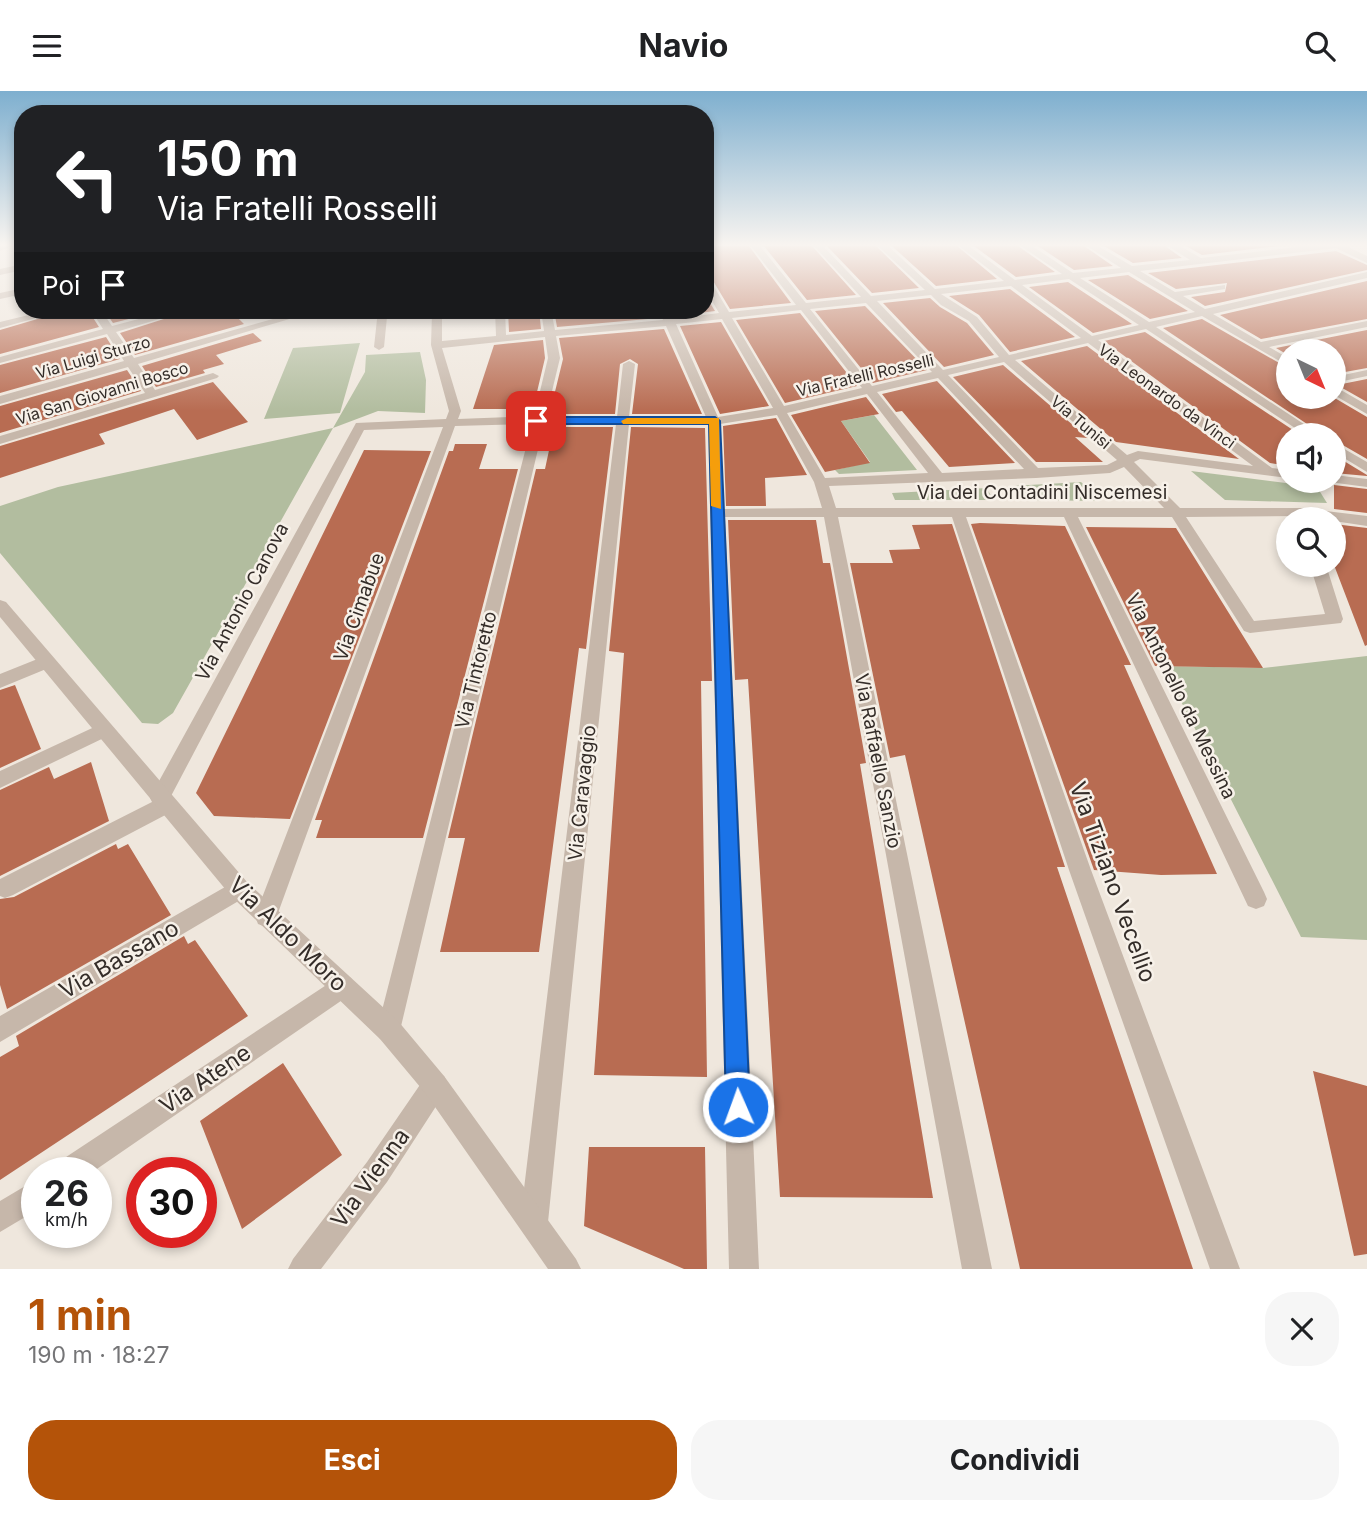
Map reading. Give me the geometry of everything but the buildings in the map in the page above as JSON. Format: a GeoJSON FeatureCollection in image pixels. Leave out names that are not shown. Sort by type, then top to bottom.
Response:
{"type":"FeatureCollection","features":[{"type":"Feature","properties":{"kind":"street","name":"Via Raffaello Sanzio"},"geometry":{"type":"LineString","coordinates":[[717,301],[821,482],[830,511],[977,1269]]}},
{"type":"Feature","properties":{"kind":"street"},"geometry":{"type":"LineString","coordinates":[[800,301],[940,479]]}},
{"type":"Feature","properties":{"kind":"street"},"geometry":{"type":"LineString","coordinates":[[714,317],[852,301]]}},
{"type":"Feature","properties":{"kind":"street"},"geometry":{"type":"LineString","coordinates":[[873,301],[1036,474]]}},
{"type":"Feature","properties":{"kind":"street","name":"Via Tunisi"},"geometry":{"type":"LineString","coordinates":[[946,301],[973,319],[1006,358],[1126,461],[1176,512],[1250,627],[1335,619],[1322,577]]}},
{"type":"Feature","properties":{"kind":"street","name":"Via Leonardo da Vinci"},"geometry":{"type":"LineString","coordinates":[[1037,301],[1269,471]]}},
{"type":"Feature","properties":{"kind":"street"},"geometry":{"type":"LineString","coordinates":[[1107,301],[1296,423]]}},
{"type":"Feature","properties":{"kind":"street"},"geometry":{"type":"LineString","coordinates":[[1182,301],[1276,356]]}},
{"type":"Feature","properties":{"kind":"street","name":"Via Fratelli Rosselli"},"geometry":{"type":"LineString","coordinates":[[360,426],[450,422],[715,421],[780,411],[1262,301]]}},
{"type":"Feature","properties":{"kind":"street"},"geometry":{"type":"LineString","coordinates":[[0,325],[24,319]]}},
{"type":"Feature","properties":{"kind":"street"},"geometry":{"type":"LineString","coordinates":[[102,319],[152,394]]}},
{"type":"Feature","properties":{"kind":"street"},"geometry":{"type":"LineString","coordinates":[[0,360],[151,319]]}},
{"type":"Feature","properties":{"kind":"street","name":"Via Luigi Sturzo"},"geometry":{"type":"LineString","coordinates":[[0,400],[284,319]]}},
{"type":"Feature","properties":{"kind":"street"},"geometry":{"type":"LineString","coordinates":[[379,347],[381,319]]}},
{"type":"Feature","properties":{"kind":"street","name":"Via Cimabue"},"geometry":{"type":"LineString","coordinates":[[266,916],[455,411],[436,345],[436,319]]}},
{"type":"Feature","properties":{"kind":"street"},"geometry":{"type":"LineString","coordinates":[[500,319],[501,339]]}},
{"type":"Feature","properties":{"kind":"street","name":"Via Tintoretto"},"geometry":{"type":"LineString","coordinates":[[389,1030],[536,421],[554,358],[548,319]]}},
{"type":"Feature","properties":{"kind":"street"},"geometry":{"type":"LineString","coordinates":[[668,319],[715,421],[744,1269]]}},
{"type":"Feature","properties":{"kind":"street"},"geometry":{"type":"LineString","coordinates":[[436,345],[698,319]]}},
{"type":"Feature","properties":{"kind":"street"},"geometry":{"type":"LineString","coordinates":[[1259,346],[1367,324]]}},
{"type":"Feature","properties":{"kind":"street","name":"Via Caravaggio"},"geometry":{"type":"LineString","coordinates":[[534,1223],[629,364]]}},
{"type":"Feature","properties":{"kind":"street"},"geometry":{"type":"LineString","coordinates":[[1346,377],[1367,373]]}},
{"type":"Feature","properties":{"kind":"street","name":"Via San Giovanni Bosco"},"geometry":{"type":"LineString","coordinates":[[0,440],[213,376]]}},
{"type":"Feature","properties":{"kind":"street"},"geometry":{"type":"LineString","coordinates":[[1346,397],[1367,410]]}},
{"type":"Feature","properties":{"kind":"street","name":"Via Antonio Canova"},"geometry":{"type":"LineString","coordinates":[[163,801],[360,426]]}},
{"type":"Feature","properties":{"kind":"street","name":"Via dei Contadini Niscemesi"},"geometry":{"type":"LineString","coordinates":[[821,482],[940,479],[1110,468],[1138,455],[1276,472]]}},
{"type":"Feature","properties":{"kind":"street"},"geometry":{"type":"LineString","coordinates":[[1346,455],[1367,468]]}},
{"type":"Feature","properties":{"kind":"street"},"geometry":{"type":"LineString","coordinates":[[1346,481],[1367,484]]}},
{"type":"Feature","properties":{"kind":"street","name":"Via Tiziano Vecellio"},"geometry":{"type":"LineString","coordinates":[[957,512],[1080,870],[1225,1269]]}},
{"type":"Feature","properties":{"kind":"street","name":"Via Antonello da Messina"},"geometry":{"type":"LineString","coordinates":[[1069,512],[1256,899]]}},
{"type":"Feature","properties":{"kind":"street","name":"Via dei Contadini Niscemesi"},"geometry":{"type":"LineString","coordinates":[[717,513],[1176,512],[1276,515]]}},
{"type":"Feature","properties":{"kind":"street","name":"Via dei Contadini Niscemesi"},"geometry":{"type":"LineString","coordinates":[[1346,519],[1367,521]]}},
{"type":"Feature","properties":{"kind":"street","name":"Via Aldo Moro"},"geometry":{"type":"LineString","coordinates":[[0,606],[239,889],[389,1030],[436,1085],[566,1269]]}},
{"type":"Feature","properties":{"kind":"street"},"geometry":{"type":"LineString","coordinates":[[0,681],[45,662]]}},
{"type":"Feature","properties":{"kind":"street"},"geometry":{"type":"LineString","coordinates":[[0,780],[103,730]]}},
{"type":"Feature","properties":{"kind":"street"},"geometry":{"type":"LineString","coordinates":[[5,888],[163,801]]}},
{"type":"Feature","properties":{"kind":"street","name":"Via Bassano"},"geometry":{"type":"LineString","coordinates":[[0,1030],[239,889]]}},
{"type":"Feature","properties":{"kind":"street","name":"Via Atene"},"geometry":{"type":"LineString","coordinates":[[91,1157],[343,986]]}},
{"type":"Feature","properties":{"kind":"street","name":"Via Vienna"},"geometry":{"type":"LineString","coordinates":[[303,1269],[377,1172],[436,1085]]}},
{"type":"Feature","properties":{"kind":"street"},"geometry":{"type":"LineString","coordinates":[[0,1218],[21,1204]]}},
{"type":"Feature","properties":{"kind":"green space"},"geometry":{"type":"Polygon","coordinates":[[[360,343],[340,413],[264,419],[293,348],[360,343]]]}},
{"type":"Feature","properties":{"kind":"green space"},"geometry":{"type":"Polygon","coordinates":[[[420,352],[426,380],[425,413],[378,411],[333,428],[365,372],[366,355],[420,352]]]}},
{"type":"Feature","properties":{"kind":"green space"},"geometry":{"type":"Polygon","coordinates":[[[874,415],[917,470],[839,474],[835,470],[870,462],[841,421],[874,415]]]}},
{"type":"Feature","properties":{"kind":"green space"},"geometry":{"type":"Polygon","coordinates":[[[333,428],[173,713],[158,724],[142,723],[0,553],[0,506],[58,487],[333,428]]]}},
{"type":"Feature","properties":{"kind":"green space"},"geometry":{"type":"Polygon","coordinates":[[[1191,471],[1276,482],[1276,493],[1321,493],[1327,503],[1225,500],[1191,471]]]}},
{"type":"Feature","properties":{"kind":"green space"},"geometry":{"type":"Polygon","coordinates":[[[1081,482],[1101,501],[1025,500],[1013,486],[1081,482]]]}},
{"type":"Feature","properties":{"kind":"green space"},"geometry":{"type":"Polygon","coordinates":[[[987,488],[993,500],[895,500],[892,493],[987,488]]]}},
{"type":"Feature","properties":{"kind":"green space"},"geometry":{"type":"Polygon","coordinates":[[[1367,656],[1367,940],[1301,937],[1163,666],[1263,668],[1367,656]]]}},
{"type":"Feature","properties":{"kind":"slow traffic"},"geometry":{"type":"LineString","coordinates":[[627,421],[715,421],[717,506]]}},
{"type":"Feature","properties":{"kind":"route"},"geometry":{"type":"LineString","coordinates":[[536,421],[715,421],[738,1107]]}}]}
